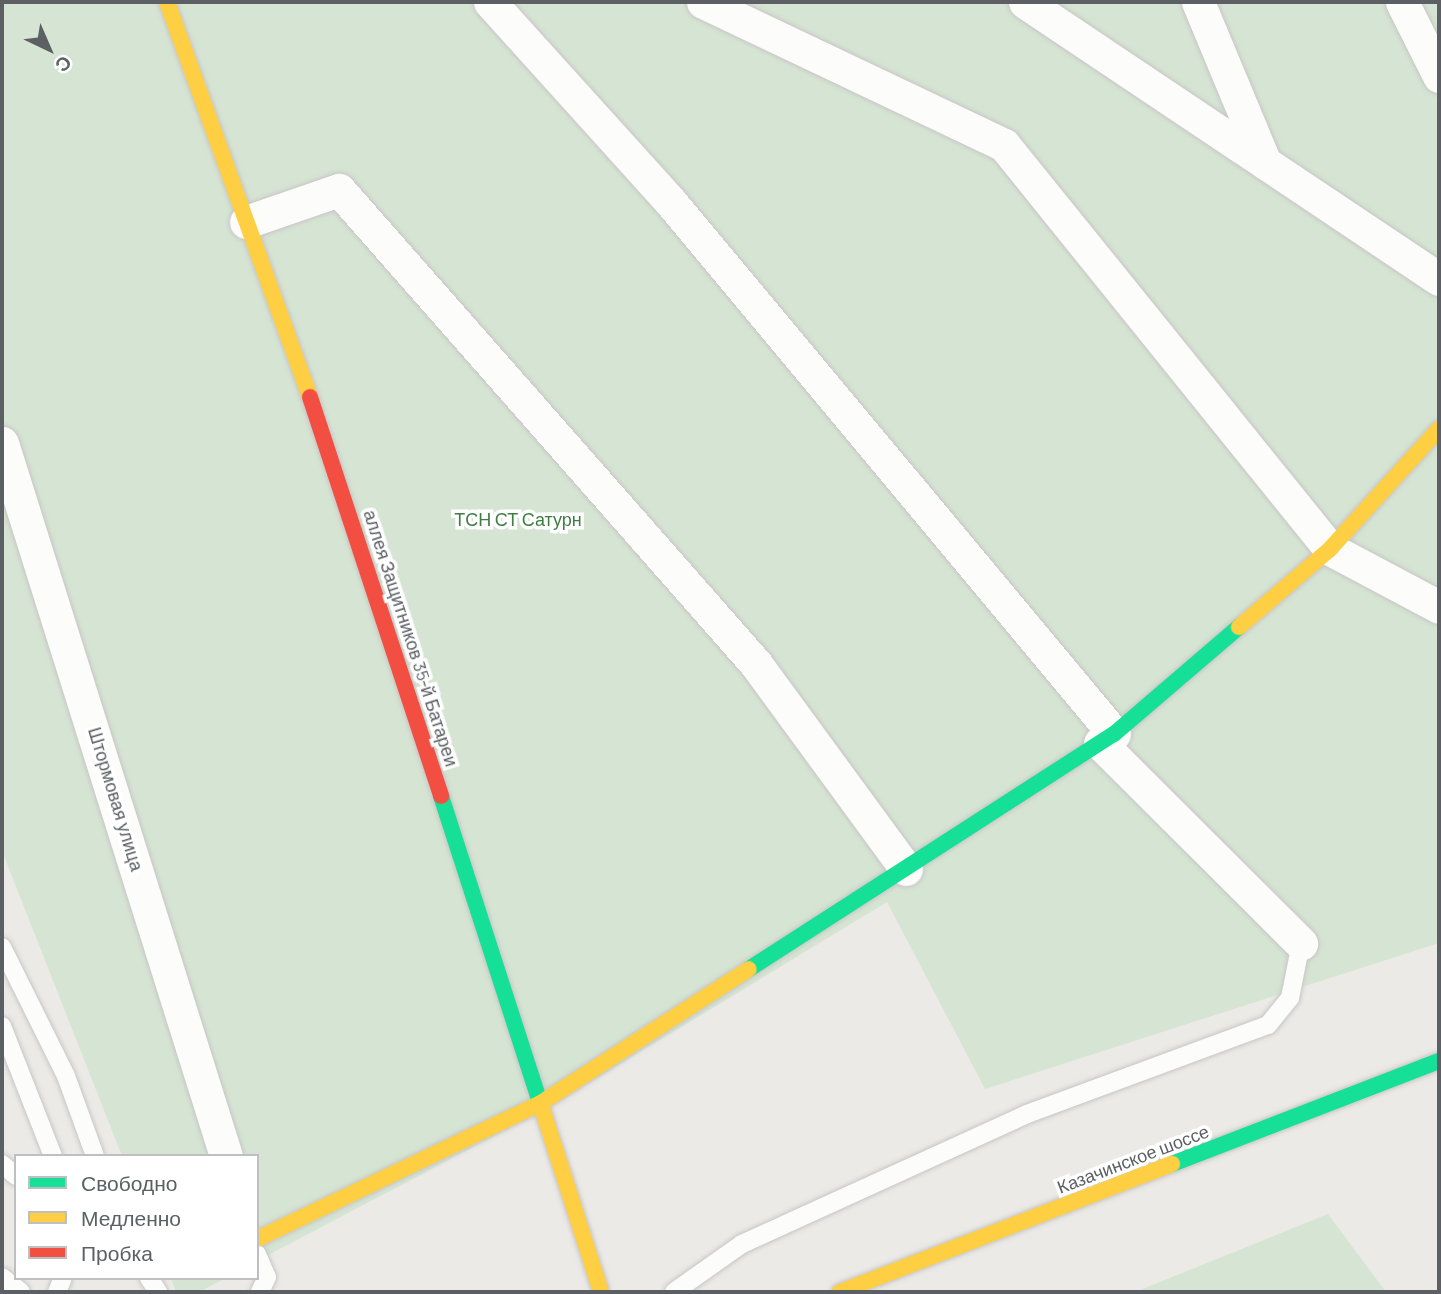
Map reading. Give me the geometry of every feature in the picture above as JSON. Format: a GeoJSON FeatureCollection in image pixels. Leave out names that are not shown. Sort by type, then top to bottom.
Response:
{"type":"FeatureCollection","features":[{"type":"Feature","properties":{"kind":"street","name":"аллея Защитников 35-й Батареи"},"geometry":{"type":"LineString","coordinates":[[167,2],[344,493],[601,1292]]}},
{"type":"Feature","properties":{"kind":"street"},"geometry":{"type":"LineString","coordinates":[[490,2],[669,200],[1107,738],[1301,943]]}},
{"type":"Feature","properties":{"kind":"street"},"geometry":{"type":"LineString","coordinates":[[703,2],[1004,145],[1331,549],[1439,607]]}},
{"type":"Feature","properties":{"kind":"street"},"geometry":{"type":"LineString","coordinates":[[1025,2],[1439,279]]}},
{"type":"Feature","properties":{"kind":"street"},"geometry":{"type":"LineString","coordinates":[[1198,2],[1265,163]]}},
{"type":"Feature","properties":{"kind":"street"},"geometry":{"type":"LineString","coordinates":[[1402,2],[1439,76]]}},
{"type":"Feature","properties":{"kind":"street"},"geometry":{"type":"LineString","coordinates":[[246,222],[338,190],[356,207],[756,664],[906,869]]}},
{"type":"Feature","properties":{"kind":"street"},"geometry":{"type":"LineString","coordinates":[[259,1238],[541,1102],[1107,738],[1331,549],[1439,429]]}},
{"type":"Feature","properties":{"kind":"street","name":"Штормовая улица"},"geometry":{"type":"LineString","coordinates":[[2,443],[225,1154]]}},
{"type":"Feature","properties":{"kind":"street","name":"Казачинское шоссе"},"geometry":{"type":"LineString","coordinates":[[840,1292],[1439,1062]]}},
{"type":"Feature","properties":{"kind":"lane"},"geometry":{"type":"LineString","coordinates":[[674,1292],[742,1244],[1027,1114],[1268,1025],[1290,998],[1301,943]]}},
{"type":"Feature","properties":{"kind":"lane"},"geometry":{"type":"LineString","coordinates":[[2,947],[66,1076],[94,1154]]}},
{"type":"Feature","properties":{"kind":"lane"},"geometry":{"type":"LineString","coordinates":[[3,1034],[52,1154]]}},
{"type":"Feature","properties":{"kind":"lane"},"geometry":{"type":"LineString","coordinates":[[259,1259],[267,1277],[260,1292]]}},
{"type":"Feature","properties":{"kind":"lane"},"geometry":{"type":"LineString","coordinates":[[2,1277],[21,1292]]}},
{"type":"Feature","properties":{"kind":"green space","name":"ТСН СТ Сатурн"},"geometry":{"type":"Polygon","coordinates":[[[2,2],[1439,2],[1439,943],[985,1089],[887,902],[553,1105],[259,1260],[259,1154],[121,1154],[2,851],[2,2]]]}},
{"type":"Feature","properties":{"kind":"green space"},"geometry":{"type":"Polygon","coordinates":[[[1328,1214],[1386,1292],[1135,1292],[1328,1214]]]}},
{"type":"Feature","properties":{"kind":"green space"},"geometry":{"type":"Polygon","coordinates":[[[172,1280],[222,1280],[199,1292],[176,1292],[172,1280]]]}},
{"type":"Feature","properties":{"kind":"traffic: fast"},"geometry":{"type":"LineString","coordinates":[[749,969],[1114,734],[1239,627]]}},
{"type":"Feature","properties":{"kind":"traffic: fast"},"geometry":{"type":"LineString","coordinates":[[441,796],[541,1105]]}},
{"type":"Feature","properties":{"kind":"traffic: fast"},"geometry":{"type":"LineString","coordinates":[[1172,1164],[1439,1061]]}},
{"type":"Feature","properties":{"kind":"traffic: slow"},"geometry":{"type":"LineString","coordinates":[[167,2],[310,397]]}},
{"type":"Feature","properties":{"kind":"traffic: slow"},"geometry":{"type":"LineString","coordinates":[[1239,627],[1330,549],[1439,429]]}},
{"type":"Feature","properties":{"kind":"traffic: slow"},"geometry":{"type":"LineString","coordinates":[[259,1238],[541,1103],[749,969]]}},
{"type":"Feature","properties":{"kind":"traffic: slow"},"geometry":{"type":"LineString","coordinates":[[541,1105],[601,1292]]}},
{"type":"Feature","properties":{"kind":"traffic: slow"},"geometry":{"type":"LineString","coordinates":[[840,1292],[1172,1164]]}},
{"type":"Feature","properties":{"kind":"traffic: jam"},"geometry":{"type":"LineString","coordinates":[[310,397],[441,796]]}}]}
